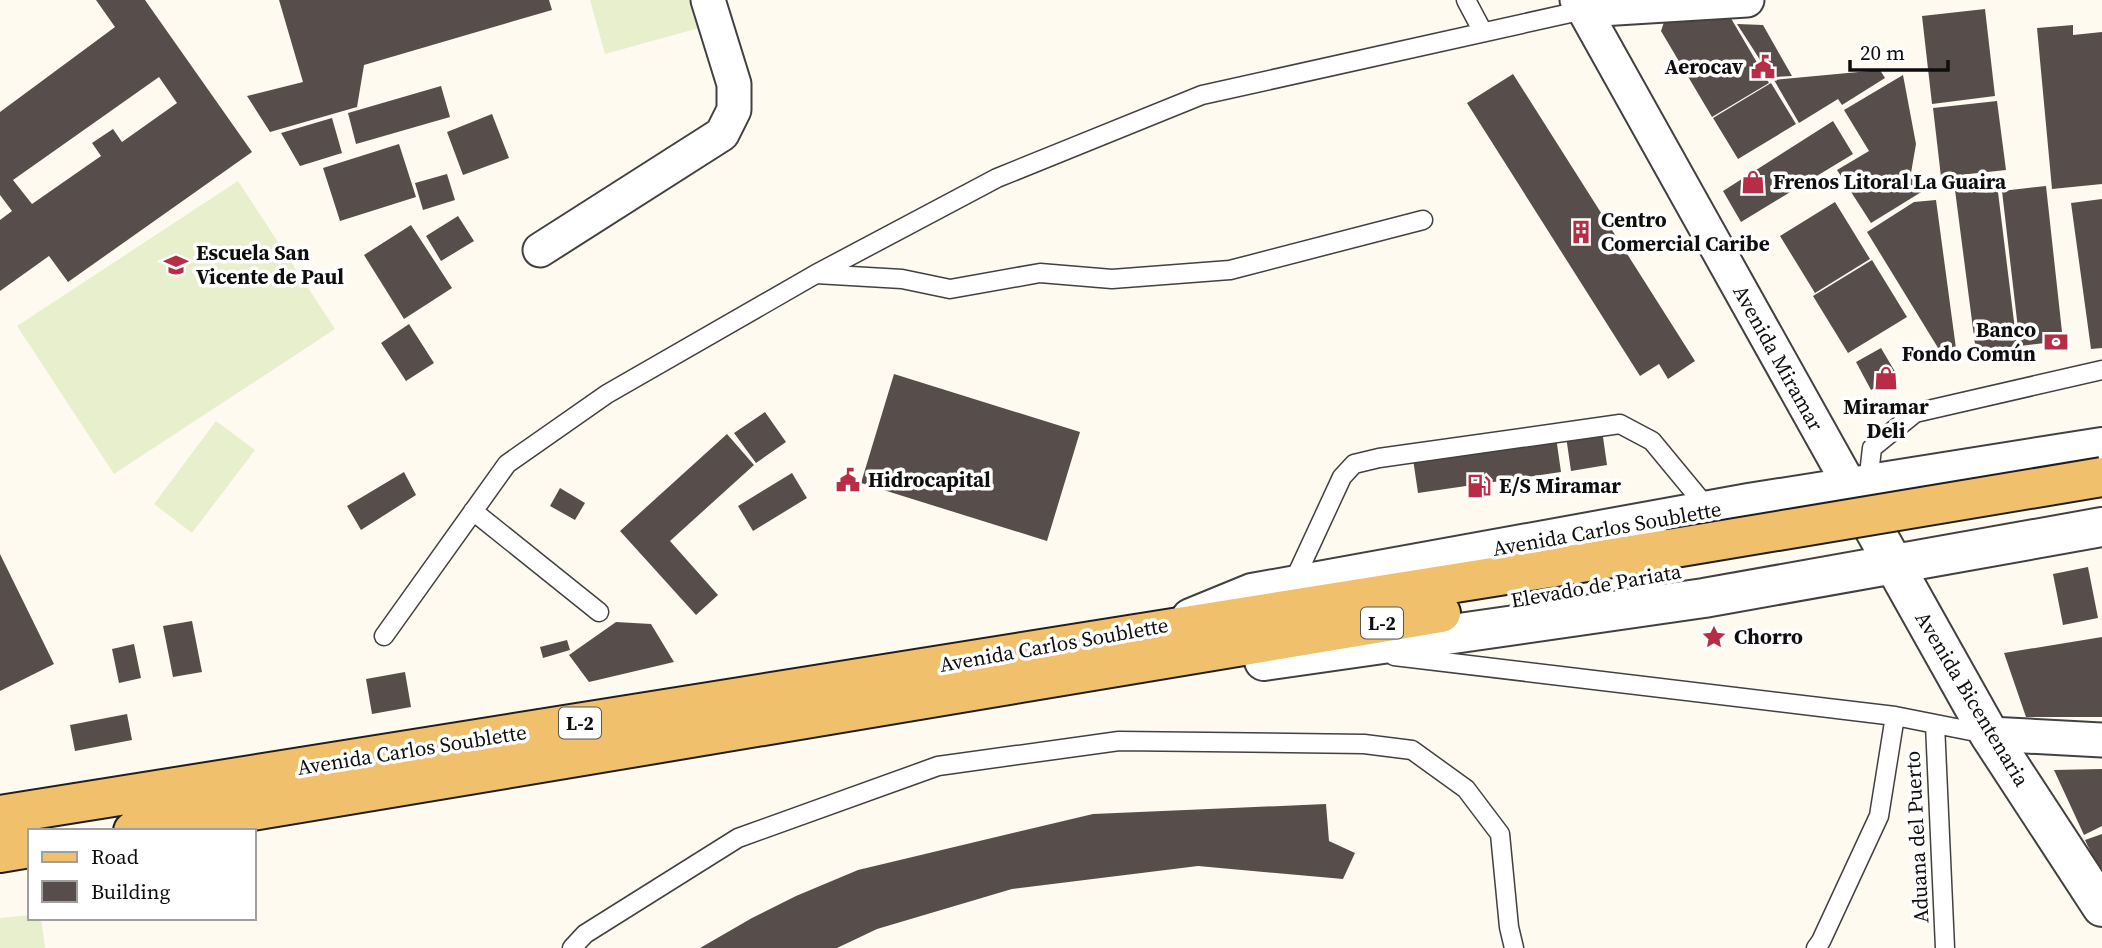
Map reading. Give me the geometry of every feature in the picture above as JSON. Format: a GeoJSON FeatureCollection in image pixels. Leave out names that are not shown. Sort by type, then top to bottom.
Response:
{"type":"FeatureCollection","features":[{"type":"Feature","properties":{"kind":"main road","name":"Elevado de Pariata"},"geometry":{"type":"LineString","coordinates":[[1159,631],[2102,477]]}},
{"type":"Feature","properties":{"kind":"main road","name":"Elevado de Pariata"},"geometry":{"type":"LineString","coordinates":[[1090,672],[2102,502]]}},
{"type":"Feature","properties":{"kind":"main road","name":"Avenida Carlos Soublette"},"geometry":{"type":"LineString","coordinates":[[0,815],[1159,631]]}},
{"type":"Feature","properties":{"kind":"main road","name":"Avenida Carlos Soublette"},"geometry":{"type":"LineString","coordinates":[[145,829],[1090,672]]}},
{"type":"Feature","properties":{"kind":"main road"},"geometry":{"type":"LineString","coordinates":[[0,853],[28,848]]}},
{"type":"Feature","properties":{"kind":"street"},"geometry":{"type":"LineString","coordinates":[[540,250],[722,134],[734,110],[734,84],[708,0]]}},
{"type":"Feature","properties":{"kind":"street"},"geometry":{"type":"LineString","coordinates":[[1581,3],[1747,0]]}},
{"type":"Feature","properties":{"kind":"street","name":"Avenida Miramar"},"geometry":{"type":"LineString","coordinates":[[1581,3],[1859,485]]}},
{"type":"Feature","properties":{"kind":"street","name":"Avenida Carlos Soublette"},"geometry":{"type":"LineString","coordinates":[[1159,631],[1252,593],[1709,510],[2102,447]]}},
{"type":"Feature","properties":{"kind":"street","name":"Avenida Bicentenaria"},"geometry":{"type":"LineString","coordinates":[[1859,485],[1915,605],[1989,734],[2102,907]]}},
{"type":"Feature","properties":{"kind":"street","name":"Avenida Carlos Soublette"},"geometry":{"type":"LineString","coordinates":[[1090,672],[1125,682],[1690,600],[2102,527]]}},
{"type":"Feature","properties":{"kind":"street"},"geometry":{"type":"LineString","coordinates":[[1989,734],[2102,740]]}},
{"type":"Feature","properties":{"kind":"lane"},"geometry":{"type":"LineString","coordinates":[[1466,0],[1483,32]]}},
{"type":"Feature","properties":{"kind":"lane"},"geometry":{"type":"LineString","coordinates":[[384,636],[507,464],[607,394],[816,274],[997,178],[1202,95],[1483,32],[1581,3]]}},
{"type":"Feature","properties":{"kind":"lane"},"geometry":{"type":"LineString","coordinates":[[816,274],[902,279],[950,289],[1040,273],[1112,279],[1230,270],[1423,220]]}},
{"type":"Feature","properties":{"kind":"lane"},"geometry":{"type":"LineString","coordinates":[[1859,485],[1872,448],[1915,413],[2102,370]]}},
{"type":"Feature","properties":{"kind":"lane"},"geometry":{"type":"LineString","coordinates":[[1291,586],[1342,477],[1354,464],[1379,458],[1620,424],[1652,441],[1709,510]]}},
{"type":"Feature","properties":{"kind":"lane"},"geometry":{"type":"LineString","coordinates":[[473,511],[598,612]]}},
{"type":"Feature","properties":{"kind":"lane"},"geometry":{"type":"LineString","coordinates":[[1340,650],[1895,716],[1989,734]]}},
{"type":"Feature","properties":{"kind":"lane"},"geometry":{"type":"LineString","coordinates":[[1816,948],[1878,816],[1895,716]]}},
{"type":"Feature","properties":{"kind":"lane","name":"Aduana del Puerto"},"geometry":{"type":"LineString","coordinates":[[1935,723],[1945,948]]}},
{"type":"Feature","properties":{"kind":"lane"},"geometry":{"type":"LineString","coordinates":[[572,948],[585,934],[738,838],[938,766],[1119,741],[1364,744],[1412,750],[1466,789],[1500,834],[1509,927],[1514,948]]}},
{"type":"Feature","properties":{"kind":"green space"},"geometry":{"type":"Polygon","coordinates":[[[590,0],[692,0],[699,28],[605,54],[590,0]]]}},
{"type":"Feature","properties":{"kind":"green space"},"geometry":{"type":"Polygon","coordinates":[[[238,181],[335,329],[114,474],[17,326],[238,181]]]}},
{"type":"Feature","properties":{"kind":"green space"},"geometry":{"type":"Polygon","coordinates":[[[216,421],[255,450],[192,533],[154,504],[216,421]]]}},
{"type":"Feature","properties":{"kind":"green space"},"geometry":{"type":"Polygon","coordinates":[[[28,915],[28,920],[41,920],[45,948],[0,948],[0,918],[28,915]]]}},
{"type":"Feature","properties":{"kind":"building"},"geometry":{"type":"Polygon","coordinates":[[[96,0],[145,0],[252,152],[68,282],[49,256],[0,291],[0,220],[12,211],[0,195],[0,112],[115,27],[96,0]],[[159,77],[13,180],[32,204],[101,156],[92,143],[113,129],[122,142],[177,103],[159,77]]]}},
{"type":"Feature","properties":{"kind":"building"},"geometry":{"type":"Polygon","coordinates":[[[279,0],[549,0],[552,10],[364,65],[357,107],[270,132],[247,96],[303,82],[279,0]]]}},
{"type":"Feature","properties":{"kind":"building"},"geometry":{"type":"Polygon","coordinates":[[[1985,9],[1995,96],[1932,104],[1922,16],[1985,9]]]}},
{"type":"Feature","properties":{"kind":"building"},"geometry":{"type":"Polygon","coordinates":[[[1729,15],[1769,83],[1712,117],[1661,31],[1665,19],[1729,15]]]}},
{"type":"Feature","properties":{"kind":"building"},"geometry":{"type":"Polygon","coordinates":[[[1737,24],[1763,25],[1792,76],[1771,77],[1737,24]]]}},
{"type":"Feature","properties":{"kind":"building"},"geometry":{"type":"Polygon","coordinates":[[[2073,25],[2073,35],[2102,32],[2102,184],[2052,189],[2037,28],[2073,25]]]}},
{"type":"Feature","properties":{"kind":"building"},"geometry":{"type":"Polygon","coordinates":[[[1880,70],[1885,78],[1842,105],[1838,99],[1799,123],[1774,80],[1880,70]]]}},
{"type":"Feature","properties":{"kind":"building","name":"Centro Comercial Caribe"},"geometry":{"type":"Polygon","coordinates":[[[1513,74],[1695,361],[1668,379],[1659,364],[1640,376],[1467,103],[1513,74]]]}},
{"type":"Feature","properties":{"kind":"building"},"geometry":{"type":"Polygon","coordinates":[[[1903,75],[1916,144],[1911,173],[1923,191],[1871,223],[1837,170],[1869,151],[1844,110],[1903,75]]]}},
{"type":"Feature","properties":{"kind":"building"},"geometry":{"type":"Polygon","coordinates":[[[1771,83],[1796,124],[1738,159],[1713,118],[1771,83]]]}},
{"type":"Feature","properties":{"kind":"building"},"geometry":{"type":"Polygon","coordinates":[[[441,86],[450,117],[356,144],[348,113],[441,86]]]}},
{"type":"Feature","properties":{"kind":"building"},"geometry":{"type":"Polygon","coordinates":[[[1997,101],[2006,170],[1941,177],[1933,108],[1997,101]]]}},
{"type":"Feature","properties":{"kind":"building"},"geometry":{"type":"Polygon","coordinates":[[[492,114],[509,158],[463,175],[447,132],[492,114]]]}},
{"type":"Feature","properties":{"kind":"building"},"geometry":{"type":"Polygon","coordinates":[[[332,118],[342,153],[300,166],[281,133],[332,118]]]}},
{"type":"Feature","properties":{"kind":"building"},"geometry":{"type":"Polygon","coordinates":[[[1833,121],[1853,154],[1741,222],[1723,191],[1833,121]]]}},
{"type":"Feature","properties":{"kind":"building"},"geometry":{"type":"Polygon","coordinates":[[[399,144],[416,197],[340,221],[323,168],[399,144]]]}},
{"type":"Feature","properties":{"kind":"building"},"geometry":{"type":"Polygon","coordinates":[[[447,174],[455,200],[423,210],[415,183],[447,174]]]}},
{"type":"Feature","properties":{"kind":"building"},"geometry":{"type":"Polygon","coordinates":[[[1997,184],[2017,346],[1976,352],[1955,190],[1997,184]]]}},
{"type":"Feature","properties":{"kind":"building"},"geometry":{"type":"Polygon","coordinates":[[[2046,186],[2063,341],[2020,346],[2002,191],[2046,186]]]}},
{"type":"Feature","properties":{"kind":"building"},"geometry":{"type":"Polygon","coordinates":[[[2102,199],[2102,348],[2091,349],[2071,203],[2102,199]]]}},
{"type":"Feature","properties":{"kind":"building"},"geometry":{"type":"Polygon","coordinates":[[[1936,200],[1957,356],[1943,356],[1867,232],[1914,202],[1936,200]]]}},
{"type":"Feature","properties":{"kind":"building"},"geometry":{"type":"Polygon","coordinates":[[[1835,202],[1870,259],[1815,293],[1780,236],[1835,202]]]}},
{"type":"Feature","properties":{"kind":"building"},"geometry":{"type":"Polygon","coordinates":[[[458,216],[474,241],[441,261],[426,236],[458,216]]]}},
{"type":"Feature","properties":{"kind":"building"},"geometry":{"type":"Polygon","coordinates":[[[411,225],[452,288],[404,319],[364,255],[411,225]]]}},
{"type":"Feature","properties":{"kind":"building"},"geometry":{"type":"Polygon","coordinates":[[[1872,260],[1907,317],[1848,353],[1813,296],[1872,260]]]}},
{"type":"Feature","properties":{"kind":"building"},"geometry":{"type":"Polygon","coordinates":[[[409,324],[434,363],[406,381],[381,343],[409,324]]]}},
{"type":"Feature","properties":{"kind":"building"},"geometry":{"type":"Polygon","coordinates":[[[1881,348],[1897,375],[1871,390],[1856,362],[1881,348]]]}},
{"type":"Feature","properties":{"kind":"building"},"geometry":{"type":"Polygon","coordinates":[[[894,374],[1080,432],[1047,541],[861,483],[894,374]]]}},
{"type":"Feature","properties":{"kind":"building"},"geometry":{"type":"Polygon","coordinates":[[[765,412],[786,442],[756,463],[734,433],[765,412]]]}},
{"type":"Feature","properties":{"kind":"building"},"geometry":{"type":"Polygon","coordinates":[[[1602,430],[1607,465],[1571,471],[1566,436],[1602,430]]]}},
{"type":"Feature","properties":{"kind":"building"},"geometry":{"type":"Polygon","coordinates":[[[727,434],[754,465],[670,541],[718,595],[696,615],[620,531],[727,434]]]}},
{"type":"Feature","properties":{"kind":"building"},"geometry":{"type":"Polygon","coordinates":[[[1556,437],[1561,472],[1418,493],[1413,459],[1556,437]]]}},
{"type":"Feature","properties":{"kind":"building"},"geometry":{"type":"Polygon","coordinates":[[[404,472],[416,495],[361,530],[347,506],[404,472]]]}},
{"type":"Feature","properties":{"kind":"building"},"geometry":{"type":"Polygon","coordinates":[[[792,473],[807,498],[753,531],[738,506],[792,473]]]}},
{"type":"Feature","properties":{"kind":"building"},"geometry":{"type":"Polygon","coordinates":[[[560,488],[585,503],[575,520],[550,506],[560,488]]]}},
{"type":"Feature","properties":{"kind":"building"},"geometry":{"type":"Polygon","coordinates":[[[0,554],[54,664],[0,691],[0,554]]]}},
{"type":"Feature","properties":{"kind":"building"},"geometry":{"type":"Polygon","coordinates":[[[2088,567],[2098,618],[2063,625],[2053,574],[2088,567]]]}},
{"type":"Feature","properties":{"kind":"building"},"geometry":{"type":"Polygon","coordinates":[[[192,621],[202,672],[173,677],[163,626],[192,621]]]}},
{"type":"Feature","properties":{"kind":"building"},"geometry":{"type":"Polygon","coordinates":[[[616,622],[651,624],[674,662],[589,682],[569,655],[616,622]]]}},
{"type":"Feature","properties":{"kind":"building"},"geometry":{"type":"Polygon","coordinates":[[[2102,637],[2102,717],[2026,717],[2004,653],[2102,637]]]}},
{"type":"Feature","properties":{"kind":"building"},"geometry":{"type":"Polygon","coordinates":[[[567,640],[570,650],[543,658],[540,647],[567,640]]]}},
{"type":"Feature","properties":{"kind":"building"},"geometry":{"type":"Polygon","coordinates":[[[134,644],[141,678],[119,683],[112,649],[134,644]]]}},
{"type":"Feature","properties":{"kind":"building"},"geometry":{"type":"Polygon","coordinates":[[[405,672],[411,707],[372,714],[366,679],[405,672]]]}},
{"type":"Feature","properties":{"kind":"building"},"geometry":{"type":"Polygon","coordinates":[[[127,714],[132,740],[75,751],[70,725],[127,714]]]}},
{"type":"Feature","properties":{"kind":"building"},"geometry":{"type":"Polygon","coordinates":[[[2102,769],[2102,826],[2084,835],[2054,770],[2102,769]]]}},
{"type":"Feature","properties":{"kind":"building"},"geometry":{"type":"Polygon","coordinates":[[[1326,804],[1329,841],[1355,853],[1343,879],[1198,866],[1012,889],[877,929],[837,948],[700,948],[796,896],[858,870],[1093,814],[1326,804]]]}},
{"type":"Feature","properties":{"kind":"building"},"geometry":{"type":"Polygon","coordinates":[[[2102,834],[2102,876],[2085,840],[2102,834]]]}},
{"type":"Feature","properties":{"kind":"place","name":"Aerocav"},"geometry":{"type":"Point","coordinates":[1763,67]}},
{"type":"Feature","properties":{"kind":"place","name":"Frenos Litoral La Guaira"},"geometry":{"type":"Point","coordinates":[1753,182]}},
{"type":"Feature","properties":{"kind":"place","name":"Centro Comercial Caribe"},"geometry":{"type":"Point","coordinates":[1581,232]}},
{"type":"Feature","properties":{"kind":"place","name":"Escuela San Vicente de Paul"},"geometry":{"type":"Point","coordinates":[176,265]}},
{"type":"Feature","properties":{"kind":"place","name":"Banco Fondo Común"},"geometry":{"type":"Point","coordinates":[2056,342]}},
{"type":"Feature","properties":{"kind":"place","name":"Miramar Deli"},"geometry":{"type":"Point","coordinates":[1886,378]}},
{"type":"Feature","properties":{"kind":"place","name":"Hidrocapital"},"geometry":{"type":"Point","coordinates":[848,480]}},
{"type":"Feature","properties":{"kind":"place","name":"E/S Miramar"},"geometry":{"type":"Point","coordinates":[1479,486]}},
{"type":"Feature","properties":{"kind":"place","name":"Chorro"},"geometry":{"type":"Point","coordinates":[1714,637]}}]}
